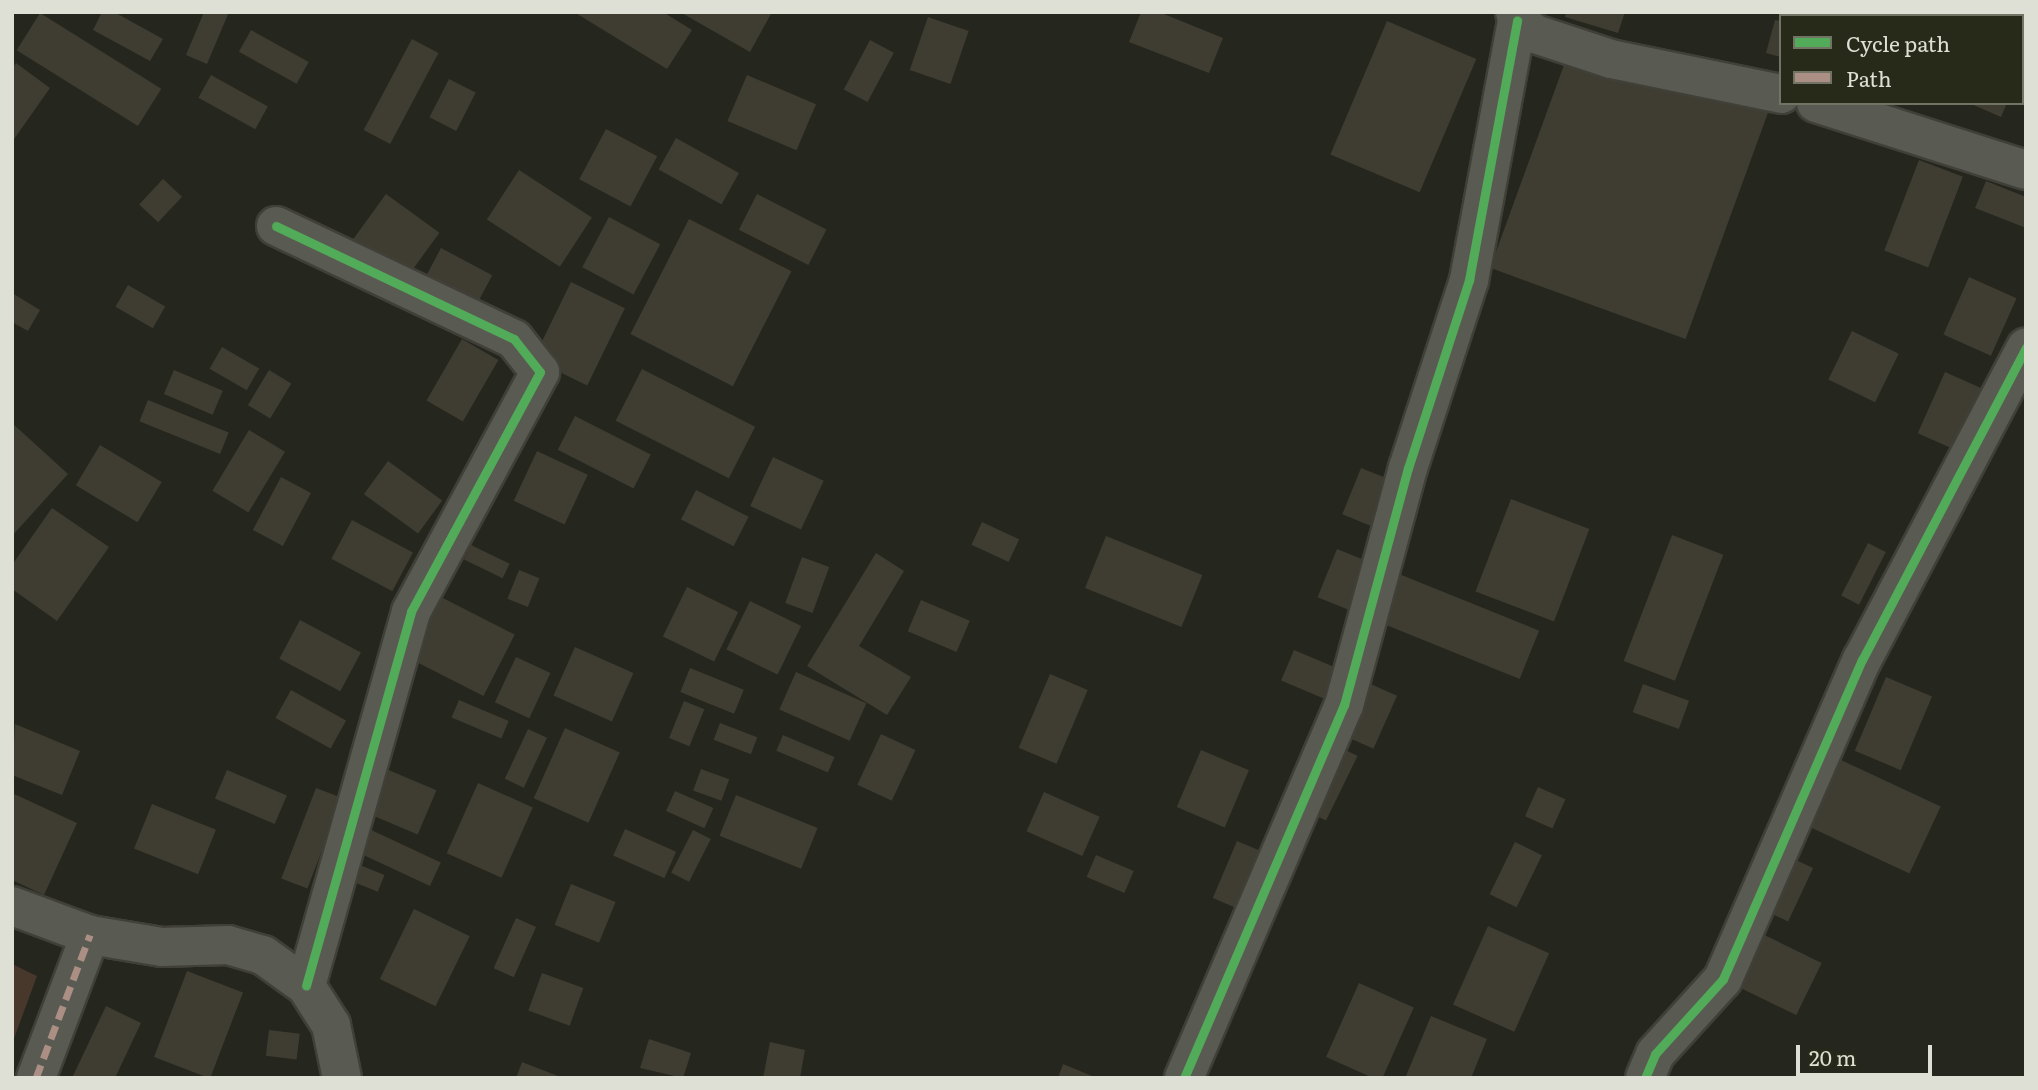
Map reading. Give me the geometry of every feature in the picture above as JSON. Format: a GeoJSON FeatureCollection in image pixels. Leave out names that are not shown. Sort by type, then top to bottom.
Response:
{"type":"FeatureCollection","features":[{"type":"Feature","properties":{"kind":"street"},"geometry":{"type":"LineString","coordinates":[[1516,16],[1535,34],[1611,59],[1779,93]]}},
{"type":"Feature","properties":{"kind":"street"},"geometry":{"type":"LineString","coordinates":[[1184,1078],[1344,705],[1408,468],[1469,280],[1516,16]]}},
{"type":"Feature","properties":{"kind":"street"},"geometry":{"type":"LineString","coordinates":[[1822,105],[2026,170]]}},
{"type":"Feature","properties":{"kind":"street"},"geometry":{"type":"LineString","coordinates":[[276,226],[514,339],[540,372],[411,612],[306,986]]}},
{"type":"Feature","properties":{"kind":"street"},"geometry":{"type":"LineString","coordinates":[[1645,1078],[1655,1054],[1723,979],[1862,660],[2026,346]]}},
{"type":"Feature","properties":{"kind":"street"},"geometry":{"type":"LineString","coordinates":[[12,906],[90,935],[162,947],[228,945],[263,955],[306,986],[331,1025],[342,1078]]}},
{"type":"Feature","properties":{"kind":"street"},"geometry":{"type":"LineString","coordinates":[[36,1078],[90,935]]}},
{"type":"Feature","properties":{"kind":"shaded area"},"geometry":{"type":"Polygon","coordinates":[[[12,964],[37,976],[12,1044],[12,964]]]}},
{"type":"Feature","properties":{"kind":"building"},"geometry":{"type":"Polygon","coordinates":[[[102,12],[114,12],[163,39],[150,61],[93,30],[102,12]]]}},
{"type":"Feature","properties":{"kind":"building"},"geometry":{"type":"Polygon","coordinates":[[[204,12],[229,12],[207,64],[186,55],[204,12]]]}},
{"type":"Feature","properties":{"kind":"building"},"geometry":{"type":"Polygon","coordinates":[[[574,12],[663,12],[692,30],[667,69],[574,12]]]}},
{"type":"Feature","properties":{"kind":"building"},"geometry":{"type":"Polygon","coordinates":[[[680,12],[772,12],[750,52],[680,12]]]}},
{"type":"Feature","properties":{"kind":"building"},"geometry":{"type":"Polygon","coordinates":[[[1141,12],[1159,12],[1223,38],[1209,73],[1129,42],[1141,12]]]}},
{"type":"Feature","properties":{"kind":"building"},"geometry":{"type":"Polygon","coordinates":[[[1566,12],[1625,12],[1618,33],[1565,17],[1566,12]]]}},
{"type":"Feature","properties":{"kind":"building"},"geometry":{"type":"Polygon","coordinates":[[[2026,12],[2026,61],[2024,65],[2024,14],[1889,14],[2026,12]]]}},
{"type":"Feature","properties":{"kind":"building"},"geometry":{"type":"Polygon","coordinates":[[[40,13],[161,89],[138,126],[17,50],[40,13]]]}},
{"type":"Feature","properties":{"kind":"building"},"geometry":{"type":"Polygon","coordinates":[[[928,17],[969,31],[950,84],[910,70],[928,17]]]}},
{"type":"Feature","properties":{"kind":"building"},"geometry":{"type":"Polygon","coordinates":[[[1775,20],[1779,21],[1779,56],[1766,53],[1775,20]]]}},
{"type":"Feature","properties":{"kind":"building"},"geometry":{"type":"Polygon","coordinates":[[[1387,21],[1476,59],[1420,192],[1330,154],[1387,21]]]}},
{"type":"Feature","properties":{"kind":"building"},"geometry":{"type":"Polygon","coordinates":[[[251,30],[309,62],[297,84],[239,52],[251,30]]]}},
{"type":"Feature","properties":{"kind":"building"},"geometry":{"type":"Polygon","coordinates":[[[1576,32],[1771,103],[1686,339],[1490,268],[1576,32]]]}},
{"type":"Feature","properties":{"kind":"building"},"geometry":{"type":"Polygon","coordinates":[[[412,39],[438,53],[390,144],[364,130],[412,39]]]}},
{"type":"Feature","properties":{"kind":"building"},"geometry":{"type":"Polygon","coordinates":[[[870,40],[894,53],[868,102],[844,89],[870,40]]]}},
{"type":"Feature","properties":{"kind":"building"},"geometry":{"type":"Polygon","coordinates":[[[16,63],[50,88],[12,142],[12,68],[16,63]]]}},
{"type":"Feature","properties":{"kind":"building"},"geometry":{"type":"Polygon","coordinates":[[[211,75],[268,107],[255,129],[198,98],[211,75]]]}},
{"type":"Feature","properties":{"kind":"building"},"geometry":{"type":"Polygon","coordinates":[[[747,75],[816,104],[797,150],[727,121],[747,75]]]}},
{"type":"Feature","properties":{"kind":"building"},"geometry":{"type":"Polygon","coordinates":[[[449,79],[476,93],[456,131],[429,117],[449,79]]]}},
{"type":"Feature","properties":{"kind":"building"},"geometry":{"type":"Polygon","coordinates":[[[1974,105],[2006,105],[2001,117],[1974,105]]]}},
{"type":"Feature","properties":{"kind":"building"},"geometry":{"type":"Polygon","coordinates":[[[606,129],[657,156],[630,207],[579,179],[606,129]]]}},
{"type":"Feature","properties":{"kind":"building"},"geometry":{"type":"Polygon","coordinates":[[[676,138],[739,173],[722,204],[659,169],[676,138]]]}},
{"type":"Feature","properties":{"kind":"building"},"geometry":{"type":"Polygon","coordinates":[[[1919,160],[1963,177],[1928,267],[1884,251],[1919,160]]]}},
{"type":"Feature","properties":{"kind":"building"},"geometry":{"type":"Polygon","coordinates":[[[519,170],[592,217],[560,267],[487,219],[519,170]]]}},
{"type":"Feature","properties":{"kind":"building"},"geometry":{"type":"Polygon","coordinates":[[[163,179],[182,197],[158,222],[139,205],[163,179]]]}},
{"type":"Feature","properties":{"kind":"building"},"geometry":{"type":"Polygon","coordinates":[[[1986,181],[2026,197],[2026,228],[1975,208],[1986,181]]]}},
{"type":"Feature","properties":{"kind":"building"},"geometry":{"type":"Polygon","coordinates":[[[386,194],[439,233],[398,290],[344,251],[386,194]]]}},
{"type":"Feature","properties":{"kind":"building"},"geometry":{"type":"Polygon","coordinates":[[[757,194],[826,229],[808,265],[739,230],[757,194]]]}},
{"type":"Feature","properties":{"kind":"building"},"geometry":{"type":"Polygon","coordinates":[[[609,217],[660,244],[633,295],[582,267],[609,217]]]}},
{"type":"Feature","properties":{"kind":"building"},"geometry":{"type":"Polygon","coordinates":[[[689,219],[791,271],[733,386],[630,334],[689,219]]]}},
{"type":"Feature","properties":{"kind":"building"},"geometry":{"type":"Polygon","coordinates":[[[441,248],[492,275],[465,326],[414,298],[441,248]]]}},
{"type":"Feature","properties":{"kind":"building"},"geometry":{"type":"Polygon","coordinates":[[[1969,277],[2017,298],[1991,356],[1943,335],[1969,277]]]}},
{"type":"Feature","properties":{"kind":"building"},"geometry":{"type":"Polygon","coordinates":[[[571,282],[625,308],[587,386],[533,359],[571,282]]]}},
{"type":"Feature","properties":{"kind":"building"},"geometry":{"type":"Polygon","coordinates":[[[128,285],[165,306],[153,328],[116,307],[128,285]]]}},
{"type":"Feature","properties":{"kind":"building"},"geometry":{"type":"Polygon","coordinates":[[[12,293],[40,310],[28,331],[12,322],[12,293]]]}},
{"type":"Feature","properties":{"kind":"building"},"geometry":{"type":"Polygon","coordinates":[[[1852,331],[1899,354],[1875,402],[1828,380],[1852,331]]]}},
{"type":"Feature","properties":{"kind":"building"},"geometry":{"type":"Polygon","coordinates":[[[462,339],[498,360],[463,421],[426,400],[462,339]]]}},
{"type":"Feature","properties":{"kind":"building"},"geometry":{"type":"Polygon","coordinates":[[[222,347],[259,368],[247,390],[210,369],[222,347]]]}},
{"type":"Feature","properties":{"kind":"building"},"geometry":{"type":"Polygon","coordinates":[[[642,369],[755,427],[729,478],[616,421],[642,369]]]}},
{"type":"Feature","properties":{"kind":"building"},"geometry":{"type":"Polygon","coordinates":[[[174,370],[223,391],[213,415],[164,394],[174,370]]]}},
{"type":"Feature","properties":{"kind":"building"},"geometry":{"type":"Polygon","coordinates":[[[269,370],[291,383],[270,419],[248,405],[269,370]]]}},
{"type":"Feature","properties":{"kind":"building"},"geometry":{"type":"Polygon","coordinates":[[[1945,372],[1998,396],[1971,457],[1918,433],[1945,372]]]}},
{"type":"Feature","properties":{"kind":"building"},"geometry":{"type":"Polygon","coordinates":[[[148,400],[229,433],[220,454],[139,421],[148,400]]]}},
{"type":"Feature","properties":{"kind":"building"},"geometry":{"type":"Polygon","coordinates":[[[575,416],[651,455],[633,488],[558,450],[575,416]]]}},
{"type":"Feature","properties":{"kind":"building"},"geometry":{"type":"Polygon","coordinates":[[[12,423],[68,474],[12,536],[12,423]]]}},
{"type":"Feature","properties":{"kind":"building"},"geometry":{"type":"Polygon","coordinates":[[[249,430],[285,452],[248,512],[212,491],[249,430]]]}},
{"type":"Feature","properties":{"kind":"building"},"geometry":{"type":"Polygon","coordinates":[[[100,445],[162,482],[138,522],[76,485],[100,445]]]}},
{"type":"Feature","properties":{"kind":"building"},"geometry":{"type":"Polygon","coordinates":[[[537,451],[588,475],[565,525],[514,501],[537,451]]]}},
{"type":"Feature","properties":{"kind":"building"},"geometry":{"type":"Polygon","coordinates":[[[773,457],[824,481],[801,530],[750,506],[773,457]]]}},
{"type":"Feature","properties":{"kind":"building"},"geometry":{"type":"Polygon","coordinates":[[[388,461],[442,500],[418,534],[364,494],[388,461]]]}},
{"type":"Feature","properties":{"kind":"building"},"geometry":{"type":"Polygon","coordinates":[[[1361,468],[1390,480],[1371,526],[1342,514],[1361,468]]]}},
{"type":"Feature","properties":{"kind":"building"},"geometry":{"type":"Polygon","coordinates":[[[281,477],[311,493],[283,546],[253,530],[281,477]]]}},
{"type":"Feature","properties":{"kind":"building"},"geometry":{"type":"Polygon","coordinates":[[[696,490],[749,517],[734,546],[681,519],[696,490]]]}},
{"type":"Feature","properties":{"kind":"building"},"geometry":{"type":"Polygon","coordinates":[[[1511,499],[1589,529],[1554,622],[1476,591],[1511,499]]]}},
{"type":"Feature","properties":{"kind":"building"},"geometry":{"type":"Polygon","coordinates":[[[52,508],[109,547],[57,621],[12,589],[12,565],[52,508]]]}},
{"type":"Feature","properties":{"kind":"building"},"geometry":{"type":"Polygon","coordinates":[[[352,520],[413,552],[392,591],[331,559],[352,520]]]}},
{"type":"Feature","properties":{"kind":"building"},"geometry":{"type":"Polygon","coordinates":[[[982,522],[1019,539],[1009,562],[971,545],[982,522]]]}},
{"type":"Feature","properties":{"kind":"building"},"geometry":{"type":"Polygon","coordinates":[[[1672,535],[1723,555],[1675,681],[1624,661],[1672,535]]]}},
{"type":"Feature","properties":{"kind":"building"},"geometry":{"type":"Polygon","coordinates":[[[1106,536],[1202,575],[1181,627],[1085,588],[1106,536]]]}},
{"type":"Feature","properties":{"kind":"building"},"geometry":{"type":"Polygon","coordinates":[[[1868,543],[1886,552],[1859,605],[1841,596],[1868,543]]]}},
{"type":"Feature","properties":{"kind":"building"},"geometry":{"type":"Polygon","coordinates":[[[471,545],[510,564],[503,578],[464,559],[471,545]]]}},
{"type":"Feature","properties":{"kind":"building"},"geometry":{"type":"Polygon","coordinates":[[[1337,549],[1539,631],[1520,679],[1318,597],[1337,549]]]}},
{"type":"Feature","properties":{"kind":"building"},"geometry":{"type":"Polygon","coordinates":[[[876,553],[904,571],[859,646],[911,677],[887,715],[807,666],[876,553]]]}},
{"type":"Feature","properties":{"kind":"building"},"geometry":{"type":"Polygon","coordinates":[[[802,557],[829,567],[812,613],[785,603],[802,557]]]}},
{"type":"Feature","properties":{"kind":"building"},"geometry":{"type":"Polygon","coordinates":[[[519,570],[539,578],[528,607],[507,599],[519,570]]]}},
{"type":"Feature","properties":{"kind":"building"},"geometry":{"type":"Polygon","coordinates":[[[687,587],[738,612],[714,661],[663,636],[687,587]]]}},
{"type":"Feature","properties":{"kind":"building"},"geometry":{"type":"Polygon","coordinates":[[[439,596],[515,635],[483,696],[408,657],[439,596]]]}},
{"type":"Feature","properties":{"kind":"building"},"geometry":{"type":"Polygon","coordinates":[[[921,600],[970,621],[957,652],[908,631],[921,600]]]}},
{"type":"Feature","properties":{"kind":"building"},"geometry":{"type":"Polygon","coordinates":[[[750,601],[801,626],[778,675],[726,650],[750,601]]]}},
{"type":"Feature","properties":{"kind":"building"},"geometry":{"type":"Polygon","coordinates":[[[300,620],[361,652],[340,691],[279,659],[300,620]]]}},
{"type":"Feature","properties":{"kind":"building"},"geometry":{"type":"Polygon","coordinates":[[[575,647],[633,673],[612,721],[553,695],[575,647]]]}},
{"type":"Feature","properties":{"kind":"building"},"geometry":{"type":"Polygon","coordinates":[[[1294,650],[1344,671],[1331,701],[1281,680],[1294,650]]]}},
{"type":"Feature","properties":{"kind":"building"},"geometry":{"type":"Polygon","coordinates":[[[516,657],[550,673],[529,718],[495,702],[516,657]]]}},
{"type":"Feature","properties":{"kind":"building"},"geometry":{"type":"Polygon","coordinates":[[[690,668],[744,690],[734,714],[680,692],[690,668]]]}},
{"type":"Feature","properties":{"kind":"building"},"geometry":{"type":"Polygon","coordinates":[[[796,672],[866,703],[850,741],[779,709],[796,672]]]}},
{"type":"Feature","properties":{"kind":"building"},"geometry":{"type":"Polygon","coordinates":[[[1050,674],[1088,690],[1056,764],[1019,748],[1050,674]]]}},
{"type":"Feature","properties":{"kind":"building"},"geometry":{"type":"Polygon","coordinates":[[[1355,677],[1397,696],[1373,749],[1331,730],[1355,677]]]}},
{"type":"Feature","properties":{"kind":"building"},"geometry":{"type":"Polygon","coordinates":[[[1886,677],[1932,697],[1901,770],[1855,751],[1886,677]]]}},
{"type":"Feature","properties":{"kind":"building"},"geometry":{"type":"Polygon","coordinates":[[[1643,684],[1689,701],[1679,729],[1633,712],[1643,684]]]}},
{"type":"Feature","properties":{"kind":"building"},"geometry":{"type":"Polygon","coordinates":[[[291,690],[346,721],[331,749],[275,718],[291,690]]]}},
{"type":"Feature","properties":{"kind":"building"},"geometry":{"type":"Polygon","coordinates":[[[459,700],[509,721],[501,739],[452,717],[459,700]]]}},
{"type":"Feature","properties":{"kind":"building"},"geometry":{"type":"Polygon","coordinates":[[[684,701],[704,709],[689,746],[669,738],[684,701]]]}},
{"type":"Feature","properties":{"kind":"building"},"geometry":{"type":"Polygon","coordinates":[[[720,723],[757,737],[751,754],[714,740],[720,723]]]}},
{"type":"Feature","properties":{"kind":"building"},"geometry":{"type":"Polygon","coordinates":[[[15,724],[80,751],[62,795],[12,775],[15,724]]]}},
{"type":"Feature","properties":{"kind":"building"},"geometry":{"type":"Polygon","coordinates":[[[565,728],[620,752],[588,823],[534,798],[565,728]]]}},
{"type":"Feature","properties":{"kind":"building"},"geometry":{"type":"Polygon","coordinates":[[[528,729],[547,738],[524,788],[505,779],[528,729]]]}},
{"type":"Feature","properties":{"kind":"building"},"geometry":{"type":"Polygon","coordinates":[[[881,734],[915,750],[892,801],[857,785],[881,734]]]}},
{"type":"Feature","properties":{"kind":"building"},"geometry":{"type":"Polygon","coordinates":[[[783,735],[835,757],[828,773],[776,751],[783,735]]]}},
{"type":"Feature","properties":{"kind":"building"},"geometry":{"type":"Polygon","coordinates":[[[1327,741],[1358,756],[1326,821],[1295,806],[1327,741]]]}},
{"type":"Feature","properties":{"kind":"building"},"geometry":{"type":"Polygon","coordinates":[[[1201,750],[1249,770],[1225,827],[1177,807],[1201,750]]]}},
{"type":"Feature","properties":{"kind":"building"},"geometry":{"type":"Polygon","coordinates":[[[1841,760],[1941,806],[1909,874],[1810,827],[1841,760]]]}},
{"type":"Feature","properties":{"kind":"building"},"geometry":{"type":"Polygon","coordinates":[[[372,763],[436,790],[418,835],[353,807],[372,763]]]}},
{"type":"Feature","properties":{"kind":"building"},"geometry":{"type":"Polygon","coordinates":[[[701,769],[729,779],[721,801],[693,791],[701,769]]]}},
{"type":"Feature","properties":{"kind":"building"},"geometry":{"type":"Polygon","coordinates":[[[227,770],[287,795],[275,824],[215,799],[227,770]]]}},
{"type":"Feature","properties":{"kind":"building"},"geometry":{"type":"Polygon","coordinates":[[[478,783],[533,807],[501,878],[447,853],[478,783]]]}},
{"type":"Feature","properties":{"kind":"building"},"geometry":{"type":"Polygon","coordinates":[[[1538,787],[1565,799],[1552,828],[1525,816],[1538,787]]]}},
{"type":"Feature","properties":{"kind":"building"},"geometry":{"type":"Polygon","coordinates":[[[316,788],[342,798],[307,889],[281,879],[316,788]]]}},
{"type":"Feature","properties":{"kind":"building"},"geometry":{"type":"Polygon","coordinates":[[[675,791],[713,808],[704,828],[666,811],[675,791]]]}},
{"type":"Feature","properties":{"kind":"building"},"geometry":{"type":"Polygon","coordinates":[[[1044,792],[1100,817],[1082,856],[1027,831],[1044,792]]]}},
{"type":"Feature","properties":{"kind":"building"},"geometry":{"type":"Polygon","coordinates":[[[12,793],[77,823],[44,895],[12,880],[12,793]]]}},
{"type":"Feature","properties":{"kind":"building"},"geometry":{"type":"Polygon","coordinates":[[[736,795],[818,828],[801,869],[720,836],[736,795]]]}},
{"type":"Feature","properties":{"kind":"building"},"geometry":{"type":"Polygon","coordinates":[[[152,804],[216,830],[198,874],[134,849],[152,804]]]}},
{"type":"Feature","properties":{"kind":"building"},"geometry":{"type":"Polygon","coordinates":[[[352,821],[441,862],[430,886],[341,845],[352,821]]]}},
{"type":"Feature","properties":{"kind":"building"},"geometry":{"type":"Polygon","coordinates":[[[625,829],[676,852],[664,878],[613,855],[625,829]]]}},
{"type":"Feature","properties":{"kind":"building"},"geometry":{"type":"Polygon","coordinates":[[[693,830],[711,839],[689,882],[671,873],[693,830]]]}},
{"type":"Feature","properties":{"kind":"building"},"geometry":{"type":"Polygon","coordinates":[[[1237,841],[1285,861],[1261,918],[1213,898],[1237,841]]]}},
{"type":"Feature","properties":{"kind":"building"},"geometry":{"type":"Polygon","coordinates":[[[1515,842],[1542,855],[1517,907],[1490,894],[1515,842]]]}},
{"type":"Feature","properties":{"kind":"building"},"geometry":{"type":"Polygon","coordinates":[[[1096,855],[1134,871],[1124,893],[1087,877],[1096,855]]]}},
{"type":"Feature","properties":{"kind":"building"},"geometry":{"type":"Polygon","coordinates":[[[1785,855],[1813,868],[1788,922],[1760,908],[1785,855]]]}},
{"type":"Feature","properties":{"kind":"building"},"geometry":{"type":"Polygon","coordinates":[[[340,857],[385,875],[378,892],[333,874],[340,857]]]}},
{"type":"Feature","properties":{"kind":"building"},"geometry":{"type":"Polygon","coordinates":[[[571,884],[616,902],[599,943],[555,925],[571,884]]]}},
{"type":"Feature","properties":{"kind":"building"},"geometry":{"type":"Polygon","coordinates":[[[414,909],[470,936],[436,1006],[380,979],[414,909]]]}},
{"type":"Feature","properties":{"kind":"building"},"geometry":{"type":"Polygon","coordinates":[[[516,918],[536,927],[514,977],[494,968],[516,918]]]}},
{"type":"Feature","properties":{"kind":"building"},"geometry":{"type":"Polygon","coordinates":[[[1488,926],[1549,953],[1514,1032],[1453,1005],[1488,926]]]}},
{"type":"Feature","properties":{"kind":"building"},"geometry":{"type":"Polygon","coordinates":[[[1748,927],[1822,963],[1796,1015],[1723,979],[1748,927]]]}},
{"type":"Feature","properties":{"kind":"building"},"geometry":{"type":"Polygon","coordinates":[[[187,971],[243,993],[210,1078],[154,1057],[187,971]]]}},
{"type":"Feature","properties":{"kind":"building"},"geometry":{"type":"Polygon","coordinates":[[[542,973],[583,988],[570,1026],[528,1011],[542,973]]]}},
{"type":"Feature","properties":{"kind":"building"},"geometry":{"type":"Polygon","coordinates":[[[1359,983],[1414,1007],[1382,1078],[1373,1078],[1326,1057],[1359,983]]]}},
{"type":"Feature","properties":{"kind":"building"},"geometry":{"type":"Polygon","coordinates":[[[106,1006],[141,1023],[115,1078],[76,1078],[73,1076],[106,1006]]]}},
{"type":"Feature","properties":{"kind":"building"},"geometry":{"type":"Polygon","coordinates":[[[1431,1016],[1487,1039],[1471,1078],[1406,1076],[1431,1016]]]}},
{"type":"Feature","properties":{"kind":"building"},"geometry":{"type":"Polygon","coordinates":[[[269,1030],[300,1034],[297,1060],[266,1056],[269,1030]]]}},
{"type":"Feature","properties":{"kind":"building"},"geometry":{"type":"Polygon","coordinates":[[[649,1039],[691,1053],[683,1078],[640,1068],[649,1039]]]}},
{"type":"Feature","properties":{"kind":"building"},"geometry":{"type":"Polygon","coordinates":[[[770,1042],[805,1050],[800,1078],[763,1078],[770,1042]]]}},
{"type":"Feature","properties":{"kind":"building"},"geometry":{"type":"Polygon","coordinates":[[[522,1062],[563,1078],[516,1078],[522,1062]]]}},
{"type":"Feature","properties":{"kind":"building"},"geometry":{"type":"Polygon","coordinates":[[[1063,1064],[1097,1078],[1058,1078],[1063,1064]]]}},
{"type":"Feature","properties":{"kind":"marked path"},"geometry":{"type":"LineString","coordinates":[[36,1078],[90,935]]}},
{"type":"Feature","properties":{"kind":"cycle path"},"geometry":{"type":"LineString","coordinates":[[1184,1078],[1344,705],[1408,468],[1469,280],[1517,20]]}},
{"type":"Feature","properties":{"kind":"cycle path"},"geometry":{"type":"LineString","coordinates":[[276,226],[514,339],[540,372],[411,612],[306,986]]}},
{"type":"Feature","properties":{"kind":"cycle path"},"geometry":{"type":"LineString","coordinates":[[1645,1078],[1655,1054],[1723,979],[1862,660],[2026,347]]}}]}
